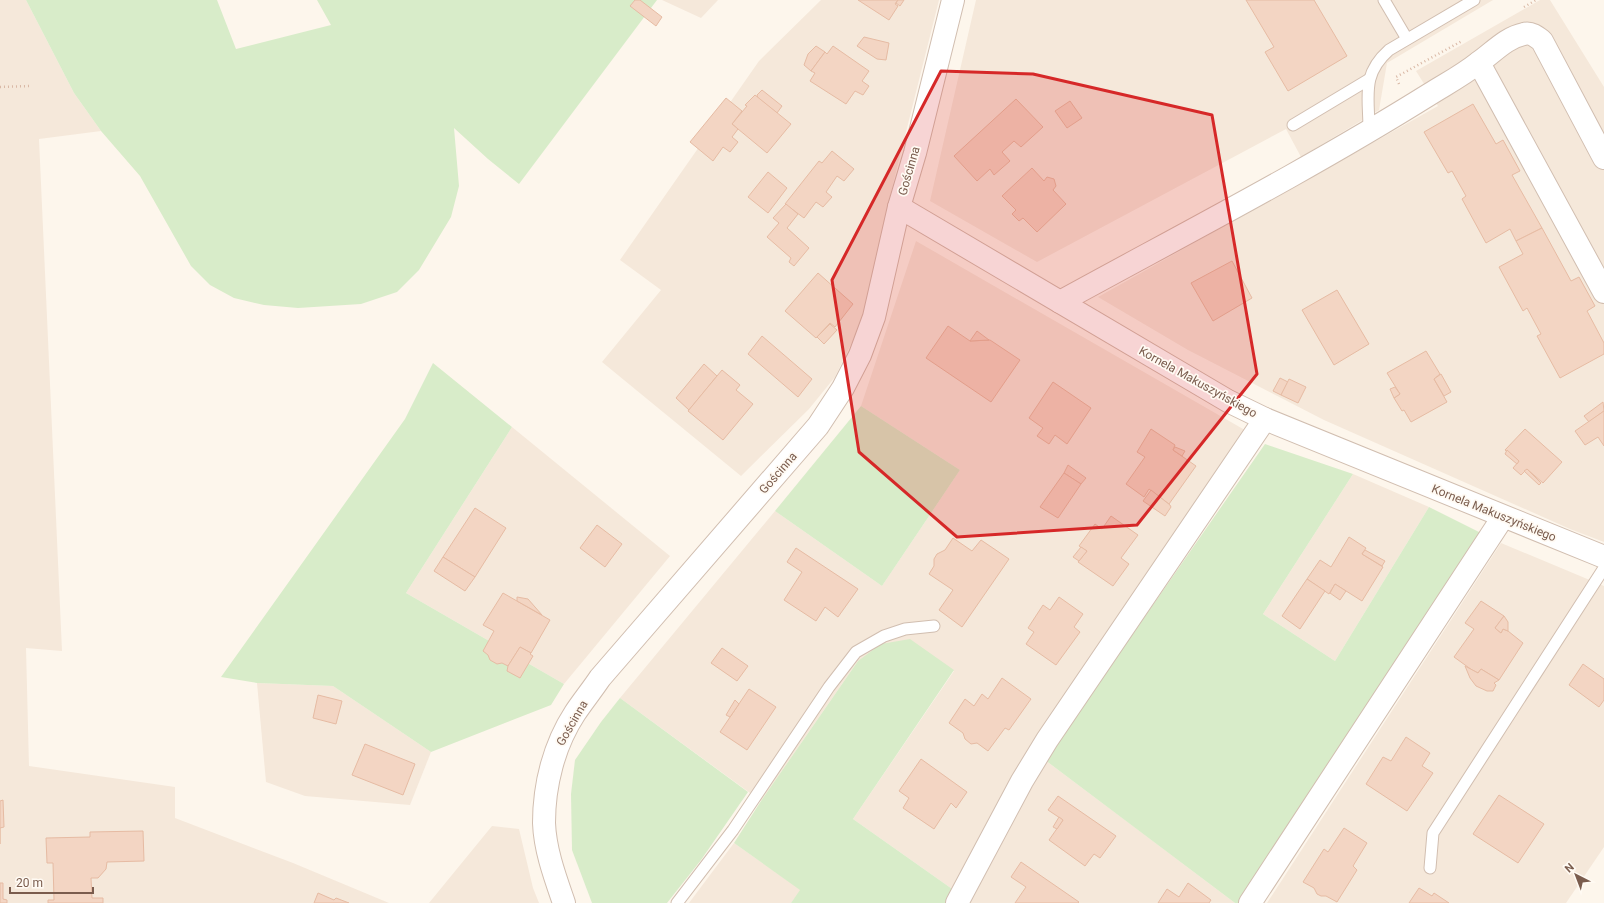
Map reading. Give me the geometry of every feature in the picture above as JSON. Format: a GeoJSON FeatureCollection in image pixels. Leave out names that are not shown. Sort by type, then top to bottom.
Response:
{"type":"FeatureCollection","features":[{"type":"Feature","properties":{"kind":"street","name":"Gościnna"},"geometry":{"type":"LineString","coordinates":[[564,903],[551,862],[544,824],[547,787],[556,750],[574,714],[600,678],[818,426],[843,388],[860,355],[874,317],[899,208],[915,153],[953,0]]}},
{"type":"Feature","properties":{"kind":"street"},"geometry":{"type":"LineString","coordinates":[[1060,302],[1285,179],[1370,130],[1479,63],[1491,52],[1512,38],[1525,33],[1533,34],[1542,41],[1547,48],[1604,158]]}},
{"type":"Feature","properties":{"kind":"street"},"geometry":{"type":"LineString","coordinates":[[1479,63],[1604,292]]}},
{"type":"Feature","properties":{"kind":"street","name":"Kornela Makuszyńskiego"},"geometry":{"type":"LineString","coordinates":[[899,208],[1228,401],[1265,419],[1604,558]]}},
{"type":"Feature","properties":{"kind":"street"},"geometry":{"type":"LineString","coordinates":[[957,903],[1022,781],[1047,740],[1265,419]]}},
{"type":"Feature","properties":{"kind":"street"},"geometry":{"type":"LineString","coordinates":[[1250,903],[1503,517]]}},
{"type":"Feature","properties":{"kind":"lane"},"geometry":{"type":"LineString","coordinates":[[1384,0],[1407,39]]}},
{"type":"Feature","properties":{"kind":"lane"},"geometry":{"type":"LineString","coordinates":[[1370,130],[1368,80],[1372,69],[1379,59],[1389,50],[1474,0]]}},
{"type":"Feature","properties":{"kind":"lane"},"geometry":{"type":"LineString","coordinates":[[1293,125],[1368,80]]}},
{"type":"Feature","properties":{"kind":"lane"},"geometry":{"type":"LineString","coordinates":[[1430,868],[1433,833],[1604,568]]}},
{"type":"Feature","properties":{"kind":"lane"},"geometry":{"type":"LineString","coordinates":[[677,903],[733,830],[829,686],[856,652],[884,636],[905,629],[934,626]]}},
{"type":"Feature","properties":{"kind":"path"},"geometry":{"type":"LineString","coordinates":[[0,87],[29,86]]}},
{"type":"Feature","properties":{"kind":"highlighted area"},"geometry":{"type":"Polygon","coordinates":[[[941,71],[1033,74],[1212,115],[1257,374],[1137,525],[957,537],[859,452],[832,280],[941,71]]]}},
{"type":"Feature","properties":{"kind":"shaded area"},"geometry":{"type":"Polygon","coordinates":[[[0,0],[26,0],[74,93],[101,131],[39,139],[62,651],[26,648],[29,766],[175,787],[175,818],[293,863],[389,903],[0,903],[0,0]]]}},
{"type":"Feature","properties":{"kind":"shaded area"},"geometry":{"type":"Polygon","coordinates":[[[662,0],[718,0],[701,18],[662,0]]]}},
{"type":"Feature","properties":{"kind":"shaded area"},"geometry":{"type":"Polygon","coordinates":[[[821,0],[939,0],[890,196],[866,309],[856,334],[835,377],[809,409],[741,476],[602,362],[661,290],[620,260],[759,61],[821,0]]]}},
{"type":"Feature","properties":{"kind":"shaded area"},"geometry":{"type":"Polygon","coordinates":[[[976,0],[1493,0],[1387,63],[1379,110],[1301,157],[1286,129],[1037,262],[930,201],[976,0]]]}},
{"type":"Feature","properties":{"kind":"shaded area"},"geometry":{"type":"Polygon","coordinates":[[[1540,0],[1550,0],[1604,87],[1604,542],[1570,529],[1324,420],[1188,350],[1098,297],[1438,106],[1416,71],[1540,0]]]}},
{"type":"Feature","properties":{"kind":"shaded area"},"geometry":{"type":"Polygon","coordinates":[[[916,241],[1250,433],[955,891],[853,819],[954,671],[858,661],[761,801],[620,698],[775,511],[882,586],[960,470],[861,406],[916,241]]]}},
{"type":"Feature","properties":{"kind":"shaded area"},"geometry":{"type":"Polygon","coordinates":[[[512,427],[670,556],[564,684],[406,593],[512,427]]]}},
{"type":"Feature","properties":{"kind":"shaded area"},"geometry":{"type":"Polygon","coordinates":[[[1353,474],[1429,507],[1335,661],[1263,614],[1353,474]]]}},
{"type":"Feature","properties":{"kind":"shaded area"},"geometry":{"type":"Polygon","coordinates":[[[1501,543],[1604,586],[1604,847],[1566,903],[1267,903],[1501,543]]]}},
{"type":"Feature","properties":{"kind":"shaded area"},"geometry":{"type":"Polygon","coordinates":[[[257,683],[333,686],[431,752],[410,805],[305,796],[266,782],[257,683]]]}},
{"type":"Feature","properties":{"kind":"shaded area"},"geometry":{"type":"Polygon","coordinates":[[[1045,760],[1129,823],[1235,903],[970,903],[1045,760]]]}},
{"type":"Feature","properties":{"kind":"shaded area"},"geometry":{"type":"Polygon","coordinates":[[[492,826],[519,829],[533,888],[539,903],[429,903],[492,826]]]}},
{"type":"Feature","properties":{"kind":"shaded area"},"geometry":{"type":"Polygon","coordinates":[[[734,843],[801,890],[791,903],[689,903],[734,843]]]}},
{"type":"Feature","properties":{"kind":"green space"},"geometry":{"type":"Polygon","coordinates":[[[26,0],[217,0],[236,49],[331,25],[317,0],[657,0],[519,184],[488,159],[454,128],[459,186],[451,217],[419,270],[397,292],[361,304],[298,308],[264,305],[234,298],[210,285],[191,266],[140,176],[101,131],[74,93],[26,0]]]}},
{"type":"Feature","properties":{"kind":"green space"},"geometry":{"type":"Polygon","coordinates":[[[433,363],[512,427],[406,593],[564,684],[551,705],[431,752],[333,686],[257,683],[221,677],[405,419],[433,363]]]}},
{"type":"Feature","properties":{"kind":"green space"},"geometry":{"type":"Polygon","coordinates":[[[861,406],[960,470],[882,586],[775,511],[861,406]]]}},
{"type":"Feature","properties":{"kind":"green space"},"geometry":{"type":"Polygon","coordinates":[[[1265,444],[1353,474],[1263,614],[1335,661],[1429,507],[1481,533],[1239,903],[1235,903],[1045,760],[1265,444]]]}},
{"type":"Feature","properties":{"kind":"green space"},"geometry":{"type":"Polygon","coordinates":[[[910,639],[954,670],[853,819],[955,891],[946,903],[791,903],[800,890],[734,843],[761,801],[858,661],[881,644],[910,639]]]}},
{"type":"Feature","properties":{"kind":"green space"},"geometry":{"type":"Polygon","coordinates":[[[620,698],[748,792],[701,860],[667,903],[592,903],[572,850],[571,794],[575,760],[601,722],[620,698]]]}},
{"type":"Feature","properties":{"kind":"building"},"geometry":{"type":"Polygon","coordinates":[[[635,0],[640,0],[662,17],[656,26],[630,6],[635,0]]]}},
{"type":"Feature","properties":{"kind":"building"},"geometry":{"type":"Polygon","coordinates":[[[858,0],[898,0],[895,4],[898,6],[889,20],[858,0]]]}},
{"type":"Feature","properties":{"kind":"building"},"geometry":{"type":"Polygon","coordinates":[[[898,0],[904,0],[900,6],[896,3],[898,0]]]}},
{"type":"Feature","properties":{"kind":"building"},"geometry":{"type":"Polygon","coordinates":[[[1246,0],[1314,0],[1347,56],[1288,91],[1265,52],[1274,47],[1246,0]]]}},
{"type":"Feature","properties":{"kind":"building"},"geometry":{"type":"Polygon","coordinates":[[[864,37],[889,43],[886,60],[877,59],[857,46],[864,37]]]}},
{"type":"Feature","properties":{"kind":"building"},"geometry":{"type":"Polygon","coordinates":[[[816,46],[825,52],[811,71],[804,65],[808,54],[816,46]]]}},
{"type":"Feature","properties":{"kind":"building"},"geometry":{"type":"Polygon","coordinates":[[[833,46],[869,71],[862,81],[869,86],[863,95],[855,91],[846,104],[810,81],[815,73],[811,71],[825,52],[827,54],[833,46]]]}},
{"type":"Feature","properties":{"kind":"building"},"geometry":{"type":"Polygon","coordinates":[[[762,90],[782,106],[777,113],[758,98],[757,95],[762,90]]]}},
{"type":"Feature","properties":{"kind":"building"},"geometry":{"type":"Polygon","coordinates":[[[755,95],[791,124],[767,153],[732,124],[747,106],[745,105],[755,95]]]}},
{"type":"Feature","properties":{"kind":"building"},"geometry":{"type":"Polygon","coordinates":[[[726,98],[742,111],[732,124],[738,129],[732,137],[738,142],[730,152],[723,147],[713,161],[690,142],[726,98]]]}},
{"type":"Feature","properties":{"kind":"building"},"geometry":{"type":"Polygon","coordinates":[[[1016,99],[1043,127],[1021,147],[1014,141],[1002,152],[1010,161],[994,175],[990,169],[977,181],[954,156],[1016,99]]]}},
{"type":"Feature","properties":{"kind":"building"},"geometry":{"type":"Polygon","coordinates":[[[1070,101],[1082,118],[1067,128],[1055,111],[1070,101]]]}},
{"type":"Feature","properties":{"kind":"building"},"geometry":{"type":"Polygon","coordinates":[[[1473,104],[1496,144],[1503,140],[1520,171],[1512,175],[1542,228],[1516,241],[1510,229],[1486,243],[1462,199],[1466,196],[1452,171],[1448,173],[1424,132],[1473,104]]]}},
{"type":"Feature","properties":{"kind":"building"},"geometry":{"type":"Polygon","coordinates":[[[832,151],[854,169],[844,181],[837,176],[826,192],[832,197],[823,207],[816,202],[804,218],[785,204],[819,161],[822,163],[832,151]]]}},
{"type":"Feature","properties":{"kind":"building"},"geometry":{"type":"Polygon","coordinates":[[[1032,168],[1044,181],[1047,177],[1054,179],[1056,186],[1053,190],[1066,204],[1037,232],[1023,218],[1019,221],[1012,214],[1016,210],[1002,196],[1032,168]]]}},
{"type":"Feature","properties":{"kind":"building"},"geometry":{"type":"Polygon","coordinates":[[[768,172],[787,188],[768,213],[748,197],[768,172]]]}},
{"type":"Feature","properties":{"kind":"building"},"geometry":{"type":"Polygon","coordinates":[[[786,204],[798,214],[787,228],[809,248],[794,266],[789,262],[791,258],[767,237],[779,223],[773,218],[786,204]]]}},
{"type":"Feature","properties":{"kind":"building"},"geometry":{"type":"Polygon","coordinates":[[[1542,228],[1571,281],[1579,277],[1595,306],[1587,311],[1604,343],[1604,354],[1560,378],[1537,336],[1541,334],[1527,308],[1523,311],[1499,267],[1523,254],[1516,241],[1542,228]]]}},
{"type":"Feature","properties":{"kind":"building"},"geometry":{"type":"Polygon","coordinates":[[[1232,261],[1252,298],[1213,321],[1191,283],[1232,261]]]}},
{"type":"Feature","properties":{"kind":"building"},"geometry":{"type":"Polygon","coordinates":[[[818,273],[853,304],[835,327],[830,323],[816,338],[785,311],[818,273]]]}},
{"type":"Feature","properties":{"kind":"building"},"geometry":{"type":"Polygon","coordinates":[[[1337,290],[1369,344],[1334,365],[1302,310],[1337,290]]]}},
{"type":"Feature","properties":{"kind":"building"},"geometry":{"type":"Polygon","coordinates":[[[830,324],[837,330],[824,344],[817,337],[830,324]]]}},
{"type":"Feature","properties":{"kind":"building"},"geometry":{"type":"Polygon","coordinates":[[[948,326],[970,341],[990,340],[1020,360],[991,402],[926,358],[948,326]]]}},
{"type":"Feature","properties":{"kind":"building"},"geometry":{"type":"Polygon","coordinates":[[[977,331],[989,340],[970,341],[977,331]]]}},
{"type":"Feature","properties":{"kind":"building"},"geometry":{"type":"Polygon","coordinates":[[[762,336],[812,379],[798,397],[748,354],[762,336]]]}},
{"type":"Feature","properties":{"kind":"building"},"geometry":{"type":"Polygon","coordinates":[[[1426,351],[1440,374],[1434,379],[1447,402],[1411,422],[1404,410],[1402,411],[1394,398],[1400,394],[1387,373],[1426,351]]]}},
{"type":"Feature","properties":{"kind":"building"},"geometry":{"type":"Polygon","coordinates":[[[704,364],[717,376],[689,410],[676,398],[704,364]]]}},
{"type":"Feature","properties":{"kind":"building"},"geometry":{"type":"Polygon","coordinates":[[[722,370],[740,385],[736,390],[753,404],[723,440],[688,411],[722,370]]]}},
{"type":"Feature","properties":{"kind":"building"},"geometry":{"type":"Polygon","coordinates":[[[1441,374],[1451,392],[1444,396],[1434,379],[1441,374]]]}},
{"type":"Feature","properties":{"kind":"building"},"geometry":{"type":"Polygon","coordinates":[[[1280,378],[1288,382],[1281,395],[1273,391],[1280,378]]]}},
{"type":"Feature","properties":{"kind":"building"},"geometry":{"type":"Polygon","coordinates":[[[1289,379],[1306,387],[1298,403],[1281,395],[1289,379]]]}},
{"type":"Feature","properties":{"kind":"building"},"geometry":{"type":"Polygon","coordinates":[[[1053,382],[1091,408],[1067,444],[1055,435],[1049,444],[1037,436],[1043,428],[1029,418],[1053,382]]]}},
{"type":"Feature","properties":{"kind":"building"},"geometry":{"type":"Polygon","coordinates":[[[1395,387],[1400,394],[1394,398],[1390,389],[1395,387]]]}},
{"type":"Feature","properties":{"kind":"building"},"geometry":{"type":"Polygon","coordinates":[[[1603,402],[1604,411],[1589,422],[1584,416],[1603,402]]]}},
{"type":"Feature","properties":{"kind":"building"},"geometry":{"type":"Polygon","coordinates":[[[1604,411],[1604,446],[1598,437],[1585,445],[1575,431],[1604,411]]]}},
{"type":"Feature","properties":{"kind":"building"},"geometry":{"type":"Polygon","coordinates":[[[1151,429],[1175,445],[1173,450],[1196,466],[1169,504],[1149,489],[1144,497],[1126,484],[1145,457],[1137,452],[1151,429]]]}},
{"type":"Feature","properties":{"kind":"building"},"geometry":{"type":"Polygon","coordinates":[[[1525,429],[1562,462],[1543,483],[1527,469],[1521,475],[1513,468],[1519,461],[1505,450],[1525,429]]]}},
{"type":"Feature","properties":{"kind":"building"},"geometry":{"type":"Polygon","coordinates":[[[1175,447],[1185,451],[1182,456],[1173,450],[1175,447]]]}},
{"type":"Feature","properties":{"kind":"building"},"geometry":{"type":"Polygon","coordinates":[[[1507,450],[1519,461],[1517,464],[1505,454],[1507,450]]]}},
{"type":"Feature","properties":{"kind":"building"},"geometry":{"type":"Polygon","coordinates":[[[1068,465],[1086,478],[1081,484],[1064,473],[1068,465]]]}},
{"type":"Feature","properties":{"kind":"building"},"geometry":{"type":"Polygon","coordinates":[[[1527,469],[1541,483],[1539,485],[1524,471],[1527,469]]]}},
{"type":"Feature","properties":{"kind":"building"},"geometry":{"type":"Polygon","coordinates":[[[1064,473],[1081,484],[1058,518],[1040,507],[1064,473]]]}},
{"type":"Feature","properties":{"kind":"building"},"geometry":{"type":"Polygon","coordinates":[[[1151,490],[1170,505],[1171,507],[1165,516],[1143,501],[1151,490]]]}},
{"type":"Feature","properties":{"kind":"building"},"geometry":{"type":"Polygon","coordinates":[[[475,508],[506,528],[475,577],[443,557],[475,508]]]}},
{"type":"Feature","properties":{"kind":"building"},"geometry":{"type":"Polygon","coordinates":[[[1111,516],[1138,535],[1121,558],[1129,564],[1113,586],[1078,562],[1087,551],[1079,546],[1095,524],[1102,529],[1111,516]]]}},
{"type":"Feature","properties":{"kind":"building"},"geometry":{"type":"Polygon","coordinates":[[[597,525],[622,544],[605,567],[580,548],[597,525]]]}},
{"type":"Feature","properties":{"kind":"building"},"geometry":{"type":"Polygon","coordinates":[[[1349,537],[1366,548],[1362,554],[1383,567],[1362,601],[1335,584],[1329,594],[1307,579],[1320,560],[1331,567],[1349,537]]]}},
{"type":"Feature","properties":{"kind":"building"},"geometry":{"type":"Polygon","coordinates":[[[953,538],[972,551],[981,540],[1009,559],[962,627],[939,610],[953,590],[929,574],[934,566],[934,559],[937,554],[945,550],[953,538]]]}},
{"type":"Feature","properties":{"kind":"building"},"geometry":{"type":"Polygon","coordinates":[[[1081,547],[1087,551],[1079,561],[1073,557],[1081,547]]]}},
{"type":"Feature","properties":{"kind":"building"},"geometry":{"type":"Polygon","coordinates":[[[796,548],[858,589],[838,617],[825,607],[816,621],[784,600],[802,572],[787,562],[796,548]]]}},
{"type":"Feature","properties":{"kind":"building"},"geometry":{"type":"Polygon","coordinates":[[[1365,550],[1385,561],[1382,566],[1362,554],[1365,550]]]}},
{"type":"Feature","properties":{"kind":"building"},"geometry":{"type":"Polygon","coordinates":[[[443,557],[475,577],[465,591],[434,571],[443,557]]]}},
{"type":"Feature","properties":{"kind":"building"},"geometry":{"type":"Polygon","coordinates":[[[1307,579],[1325,591],[1300,629],[1282,616],[1307,579]]]}},
{"type":"Feature","properties":{"kind":"building"},"geometry":{"type":"Polygon","coordinates":[[[1335,584],[1346,591],[1340,600],[1330,593],[1335,584]]]}},
{"type":"Feature","properties":{"kind":"building"},"geometry":{"type":"Polygon","coordinates":[[[503,593],[550,620],[531,653],[520,647],[508,666],[502,663],[497,664],[490,660],[488,655],[483,651],[494,631],[483,625],[503,593]]]}},
{"type":"Feature","properties":{"kind":"building"},"geometry":{"type":"Polygon","coordinates":[[[517,597],[528,599],[542,615],[517,601],[517,597]]]}},
{"type":"Feature","properties":{"kind":"building"},"geometry":{"type":"Polygon","coordinates":[[[1059,597],[1083,614],[1074,627],[1080,632],[1056,665],[1026,644],[1034,632],[1028,628],[1043,605],[1050,610],[1059,597]]]}},
{"type":"Feature","properties":{"kind":"building"},"geometry":{"type":"Polygon","coordinates":[[[1481,601],[1504,616],[1495,628],[1501,633],[1503,629],[1508,631],[1523,643],[1499,680],[1481,669],[1478,673],[1472,670],[1454,657],[1474,629],[1465,623],[1481,601]]]}},
{"type":"Feature","properties":{"kind":"building"},"geometry":{"type":"Polygon","coordinates":[[[1504,616],[1508,622],[1508,631],[1503,629],[1501,633],[1495,628],[1504,616]]]}},
{"type":"Feature","properties":{"kind":"building"},"geometry":{"type":"Polygon","coordinates":[[[520,647],[531,653],[530,654],[533,656],[520,678],[507,671],[508,666],[520,647]]]}},
{"type":"Feature","properties":{"kind":"building"},"geometry":{"type":"Polygon","coordinates":[[[722,648],[748,666],[737,681],[711,663],[722,648]]]}},
{"type":"Feature","properties":{"kind":"building"},"geometry":{"type":"Polygon","coordinates":[[[1583,664],[1604,679],[1604,700],[1599,707],[1569,685],[1583,664]]]}},
{"type":"Feature","properties":{"kind":"building"},"geometry":{"type":"Polygon","coordinates":[[[1465,666],[1478,673],[1481,669],[1499,680],[1494,683],[1496,685],[1493,691],[1487,691],[1476,686],[1470,678],[1465,666]]]}},
{"type":"Feature","properties":{"kind":"building"},"geometry":{"type":"Polygon","coordinates":[[[1002,678],[1031,699],[1009,730],[1005,728],[988,751],[977,743],[971,744],[965,739],[963,733],[949,723],[965,699],[974,706],[982,694],[988,699],[1002,678]]]}},
{"type":"Feature","properties":{"kind":"building"},"geometry":{"type":"Polygon","coordinates":[[[749,689],[776,707],[747,750],[720,732],[749,689]]]}},
{"type":"Feature","properties":{"kind":"building"},"geometry":{"type":"Polygon","coordinates":[[[318,695],[342,701],[336,724],[313,718],[318,695]]]}},
{"type":"Feature","properties":{"kind":"building"},"geometry":{"type":"Polygon","coordinates":[[[735,700],[739,704],[730,717],[726,715],[735,700]]]}},
{"type":"Feature","properties":{"kind":"building"},"geometry":{"type":"Polygon","coordinates":[[[1406,737],[1430,753],[1422,766],[1433,773],[1407,811],[1366,784],[1383,757],[1391,761],[1406,737]]]}},
{"type":"Feature","properties":{"kind":"building"},"geometry":{"type":"Polygon","coordinates":[[[365,744],[415,764],[403,795],[352,775],[365,744]]]}},
{"type":"Feature","properties":{"kind":"building"},"geometry":{"type":"Polygon","coordinates":[[[921,759],[967,792],[956,808],[951,803],[934,829],[903,808],[909,798],[899,791],[921,759]]]}},
{"type":"Feature","properties":{"kind":"building"},"geometry":{"type":"Polygon","coordinates":[[[1499,795],[1544,824],[1518,863],[1473,834],[1499,795]]]}},
{"type":"Feature","properties":{"kind":"building"},"geometry":{"type":"Polygon","coordinates":[[[1058,796],[1116,836],[1100,858],[1094,854],[1085,866],[1049,840],[1063,820],[1048,810],[1058,796]]]}},
{"type":"Feature","properties":{"kind":"building"},"geometry":{"type":"Polygon","coordinates":[[[3,800],[4,827],[0,828],[0,801],[3,800]]]}},
{"type":"Feature","properties":{"kind":"building"},"geometry":{"type":"Polygon","coordinates":[[[1059,817],[1063,820],[1057,829],[1053,827],[1059,817]]]}},
{"type":"Feature","properties":{"kind":"building"},"geometry":{"type":"Polygon","coordinates":[[[1344,828],[1367,843],[1353,866],[1357,870],[1337,902],[1326,896],[1317,894],[1314,888],[1303,882],[1324,849],[1328,852],[1344,828]]]}},
{"type":"Feature","properties":{"kind":"building"},"geometry":{"type":"Polygon","coordinates":[[[143,831],[144,861],[107,862],[106,869],[98,878],[91,878],[92,898],[103,898],[103,903],[48,903],[48,900],[54,900],[53,863],[47,863],[46,838],[90,837],[90,832],[143,831]]]}},
{"type":"Feature","properties":{"kind":"building"},"geometry":{"type":"Polygon","coordinates":[[[1021,862],[1079,902],[1015,903],[1026,887],[1011,877],[1021,862]]]}},
{"type":"Feature","properties":{"kind":"building"},"geometry":{"type":"Polygon","coordinates":[[[0,883],[3,883],[3,899],[7,900],[7,903],[0,903],[0,883]]]}},
{"type":"Feature","properties":{"kind":"building"},"geometry":{"type":"Polygon","coordinates":[[[1188,883],[1211,900],[1209,903],[1158,903],[1167,889],[1179,897],[1188,883]]]}},
{"type":"Feature","properties":{"kind":"building"},"geometry":{"type":"Polygon","coordinates":[[[1419,888],[1432,896],[1434,893],[1449,903],[1409,903],[1419,888]]]}},
{"type":"Feature","properties":{"kind":"building"},"geometry":{"type":"Polygon","coordinates":[[[318,893],[334,900],[336,898],[349,903],[314,903],[318,893]]]}}]}
